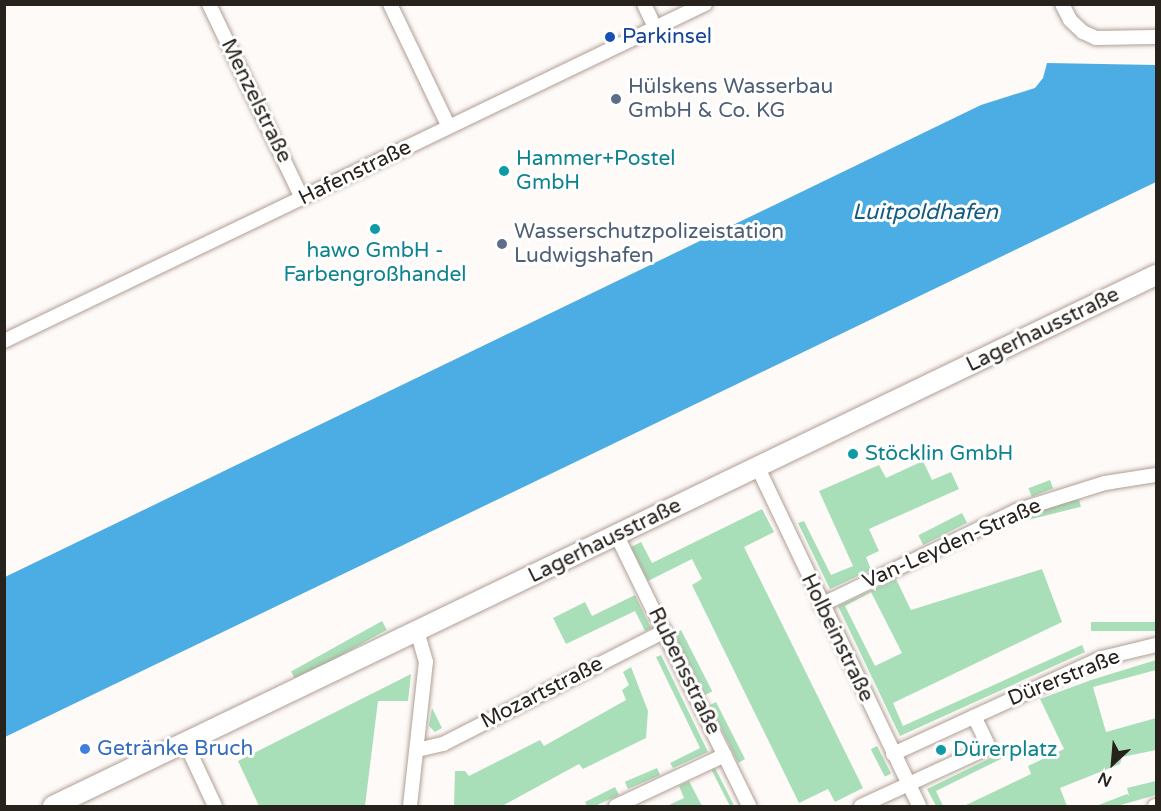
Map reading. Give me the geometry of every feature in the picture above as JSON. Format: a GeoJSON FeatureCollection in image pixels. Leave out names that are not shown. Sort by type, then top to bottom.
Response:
{"type":"FeatureCollection","features":[{"type":"Feature","properties":{"kind":"street","name":"Menzelstraße"},"geometry":{"type":"LineString","coordinates":[[209,4],[303,198]]}},
{"type":"Feature","properties":{"kind":"street"},"geometry":{"type":"LineString","coordinates":[[390,4],[449,128]]}},
{"type":"Feature","properties":{"kind":"street"},"geometry":{"type":"LineString","coordinates":[[644,4],[655,28]]}},
{"type":"Feature","properties":{"kind":"street","name":"Hafenstraße"},"geometry":{"type":"LineString","coordinates":[[4,341],[705,4]]}},
{"type":"Feature","properties":{"kind":"street"},"geometry":{"type":"LineString","coordinates":[[1062,4],[1076,26],[1096,38],[1156,37]]}},
{"type":"Feature","properties":{"kind":"street","name":"Lagerhausstraße"},"geometry":{"type":"LineString","coordinates":[[53,807],[1156,275]]}},
{"type":"Feature","properties":{"kind":"street","name":"Holbeinstraße"},"geometry":{"type":"LineString","coordinates":[[758,468],[821,605],[919,807]]}},
{"type":"Feature","properties":{"kind":"street","name":"Van-Leyden-Straße"},"geometry":{"type":"LineString","coordinates":[[821,605],[1016,511],[1106,483],[1156,476]]}},
{"type":"Feature","properties":{"kind":"street","name":"Rubensstraße"},"geometry":{"type":"LineString","coordinates":[[617,536],[749,807]]}},
{"type":"Feature","properties":{"kind":"street","name":"Mozartstraße"},"geometry":{"type":"LineString","coordinates":[[417,750],[443,744],[665,631]]}},
{"type":"Feature","properties":{"kind":"street"},"geometry":{"type":"LineString","coordinates":[[410,807],[426,662],[417,632]]}},
{"type":"Feature","properties":{"kind":"street","name":"Dürerstraße"},"geometry":{"type":"LineString","coordinates":[[893,754],[1102,658],[1156,645]]}},
{"type":"Feature","properties":{"kind":"street"},"geometry":{"type":"LineString","coordinates":[[861,807],[989,747],[974,716]]}},
{"type":"Feature","properties":{"kind":"street"},"geometry":{"type":"LineString","coordinates":[[186,744],[215,807]]}},
{"type":"Feature","properties":{"kind":"street"},"geometry":{"type":"LineString","coordinates":[[616,807],[725,755]]}},
{"type":"Feature","properties":{"kind":"green space"},"geometry":{"type":"Polygon","coordinates":[[[923,461],[932,480],[951,472],[959,489],[869,529],[879,551],[866,557],[871,570],[830,589],[798,523],[804,521],[831,575],[853,566],[819,491],[879,465],[886,478],[923,461]]]}},
{"type":"Feature","properties":{"kind":"green space"},"geometry":{"type":"Polygon","coordinates":[[[1050,480],[1053,488],[1032,497],[1029,488],[1050,480]]]}},
{"type":"Feature","properties":{"kind":"green space"},"geometry":{"type":"Polygon","coordinates":[[[1079,499],[1081,507],[1020,522],[1018,514],[1079,499]]]}},
{"type":"Feature","properties":{"kind":"green space"},"geometry":{"type":"Polygon","coordinates":[[[762,509],[774,532],[744,547],[863,788],[835,802],[828,789],[799,803],[692,585],[702,579],[692,559],[648,581],[631,547],[641,542],[652,563],[762,509]]]}},
{"type":"Feature","properties":{"kind":"green space"},"geometry":{"type":"Polygon","coordinates":[[[962,513],[967,523],[923,545],[918,535],[962,513]]]}},
{"type":"Feature","properties":{"kind":"green space"},"geometry":{"type":"Polygon","coordinates":[[[1042,569],[1062,622],[893,703],[903,726],[1082,645],[1085,652],[900,736],[838,606],[896,579],[911,610],[1042,569]],[[871,592],[845,606],[875,666],[902,653],[871,592]]]}},
{"type":"Feature","properties":{"kind":"green space"},"geometry":{"type":"Polygon","coordinates":[[[635,595],[651,628],[645,631],[635,611],[566,644],[553,618],[585,602],[592,616],[635,595]]]}},
{"type":"Feature","properties":{"kind":"green space"},"geometry":{"type":"Polygon","coordinates":[[[382,621],[387,630],[296,680],[291,671],[382,621]]]}},
{"type":"Feature","properties":{"kind":"green space"},"geometry":{"type":"Polygon","coordinates":[[[1091,622],[1156,622],[1156,631],[1091,631],[1091,622]]]}},
{"type":"Feature","properties":{"kind":"green space"},"geometry":{"type":"Polygon","coordinates":[[[681,630],[712,691],[705,695],[674,634],[681,630]]]}},
{"type":"Feature","properties":{"kind":"green space"},"geometry":{"type":"Polygon","coordinates":[[[661,655],[708,752],[673,768],[670,763],[700,748],[656,657],[661,655]]]}},
{"type":"Feature","properties":{"kind":"green space"},"geometry":{"type":"Polygon","coordinates":[[[1156,660],[1156,670],[1093,687],[1106,732],[1156,718],[1156,750],[1122,757],[1120,764],[1060,788],[1067,806],[964,806],[1031,774],[1028,766],[1064,749],[1040,699],[1156,660]]]}},
{"type":"Feature","properties":{"kind":"green space"},"geometry":{"type":"Polygon","coordinates":[[[631,667],[648,711],[646,738],[583,769],[579,764],[502,806],[454,806],[455,771],[465,771],[469,776],[540,740],[544,746],[626,700],[622,690],[629,685],[623,672],[631,667]]]}},
{"type":"Feature","properties":{"kind":"green space"},"geometry":{"type":"Polygon","coordinates":[[[411,674],[408,701],[378,701],[365,806],[259,806],[238,761],[411,674]]]}},
{"type":"Feature","properties":{"kind":"green space"},"geometry":{"type":"Polygon","coordinates":[[[716,702],[745,759],[738,763],[710,705],[716,702]]]}},
{"type":"Feature","properties":{"kind":"green space"},"geometry":{"type":"Polygon","coordinates":[[[432,708],[442,728],[435,732],[429,726],[432,708]]]}},
{"type":"Feature","properties":{"kind":"green space"},"geometry":{"type":"Polygon","coordinates":[[[877,746],[891,774],[885,777],[871,749],[877,746]]]}},
{"type":"Feature","properties":{"kind":"green space"},"geometry":{"type":"Polygon","coordinates":[[[1007,750],[1009,755],[936,791],[943,806],[936,806],[927,789],[1007,750]]]}},
{"type":"Feature","properties":{"kind":"green space"},"geometry":{"type":"Polygon","coordinates":[[[657,768],[660,775],[628,789],[625,782],[657,768]]]}},
{"type":"Feature","properties":{"kind":"green space"},"geometry":{"type":"Polygon","coordinates":[[[715,768],[734,805],[730,806],[711,770],[715,768]]]}},
{"type":"Feature","properties":{"kind":"green space"},"geometry":{"type":"Polygon","coordinates":[[[689,781],[702,806],[667,806],[684,798],[679,786],[689,781]]]}},
{"type":"Feature","properties":{"kind":"green space"},"geometry":{"type":"Polygon","coordinates":[[[1156,781],[1156,795],[1117,806],[1096,806],[1127,794],[1129,796],[1127,788],[1156,781]]]}},
{"type":"Feature","properties":{"kind":"green space"},"geometry":{"type":"Polygon","coordinates":[[[615,787],[619,795],[595,806],[587,806],[585,802],[615,787]]]}},
{"type":"Feature","properties":{"kind":"water","name":"Luitpoldhafen"},"geometry":{"type":"Polygon","coordinates":[[[1047,63],[1156,65],[1156,182],[5,737],[5,577],[981,105],[1035,88],[1043,78],[1047,63]]]}},
{"type":"Feature","properties":{"kind":"place","name":"Parkinsel"},"geometry":{"type":"Point","coordinates":[610,37]}},
{"type":"Feature","properties":{"kind":"place","name":"Hülskens Wasserbau GmbH & Co. KG"},"geometry":{"type":"Point","coordinates":[616,99]}},
{"type":"Feature","properties":{"kind":"place","name":"Hammer+Postel GmbH"},"geometry":{"type":"Point","coordinates":[504,171]}},
{"type":"Feature","properties":{"kind":"place","name":"hawo GmbH - Farbengroßhandel"},"geometry":{"type":"Point","coordinates":[375,229]}},
{"type":"Feature","properties":{"kind":"place","name":"Wasserschutzpolizeistation Ludwigshafen"},"geometry":{"type":"Point","coordinates":[502,244]}},
{"type":"Feature","properties":{"kind":"place","name":"Stöcklin GmbH"},"geometry":{"type":"Point","coordinates":[853,454]}},
{"type":"Feature","properties":{"kind":"place","name":"Getränke Bruch"},"geometry":{"type":"Point","coordinates":[85,749]}},
{"type":"Feature","properties":{"kind":"place","name":"Dürerplatz"},"geometry":{"type":"Point","coordinates":[941,750]}}]}
